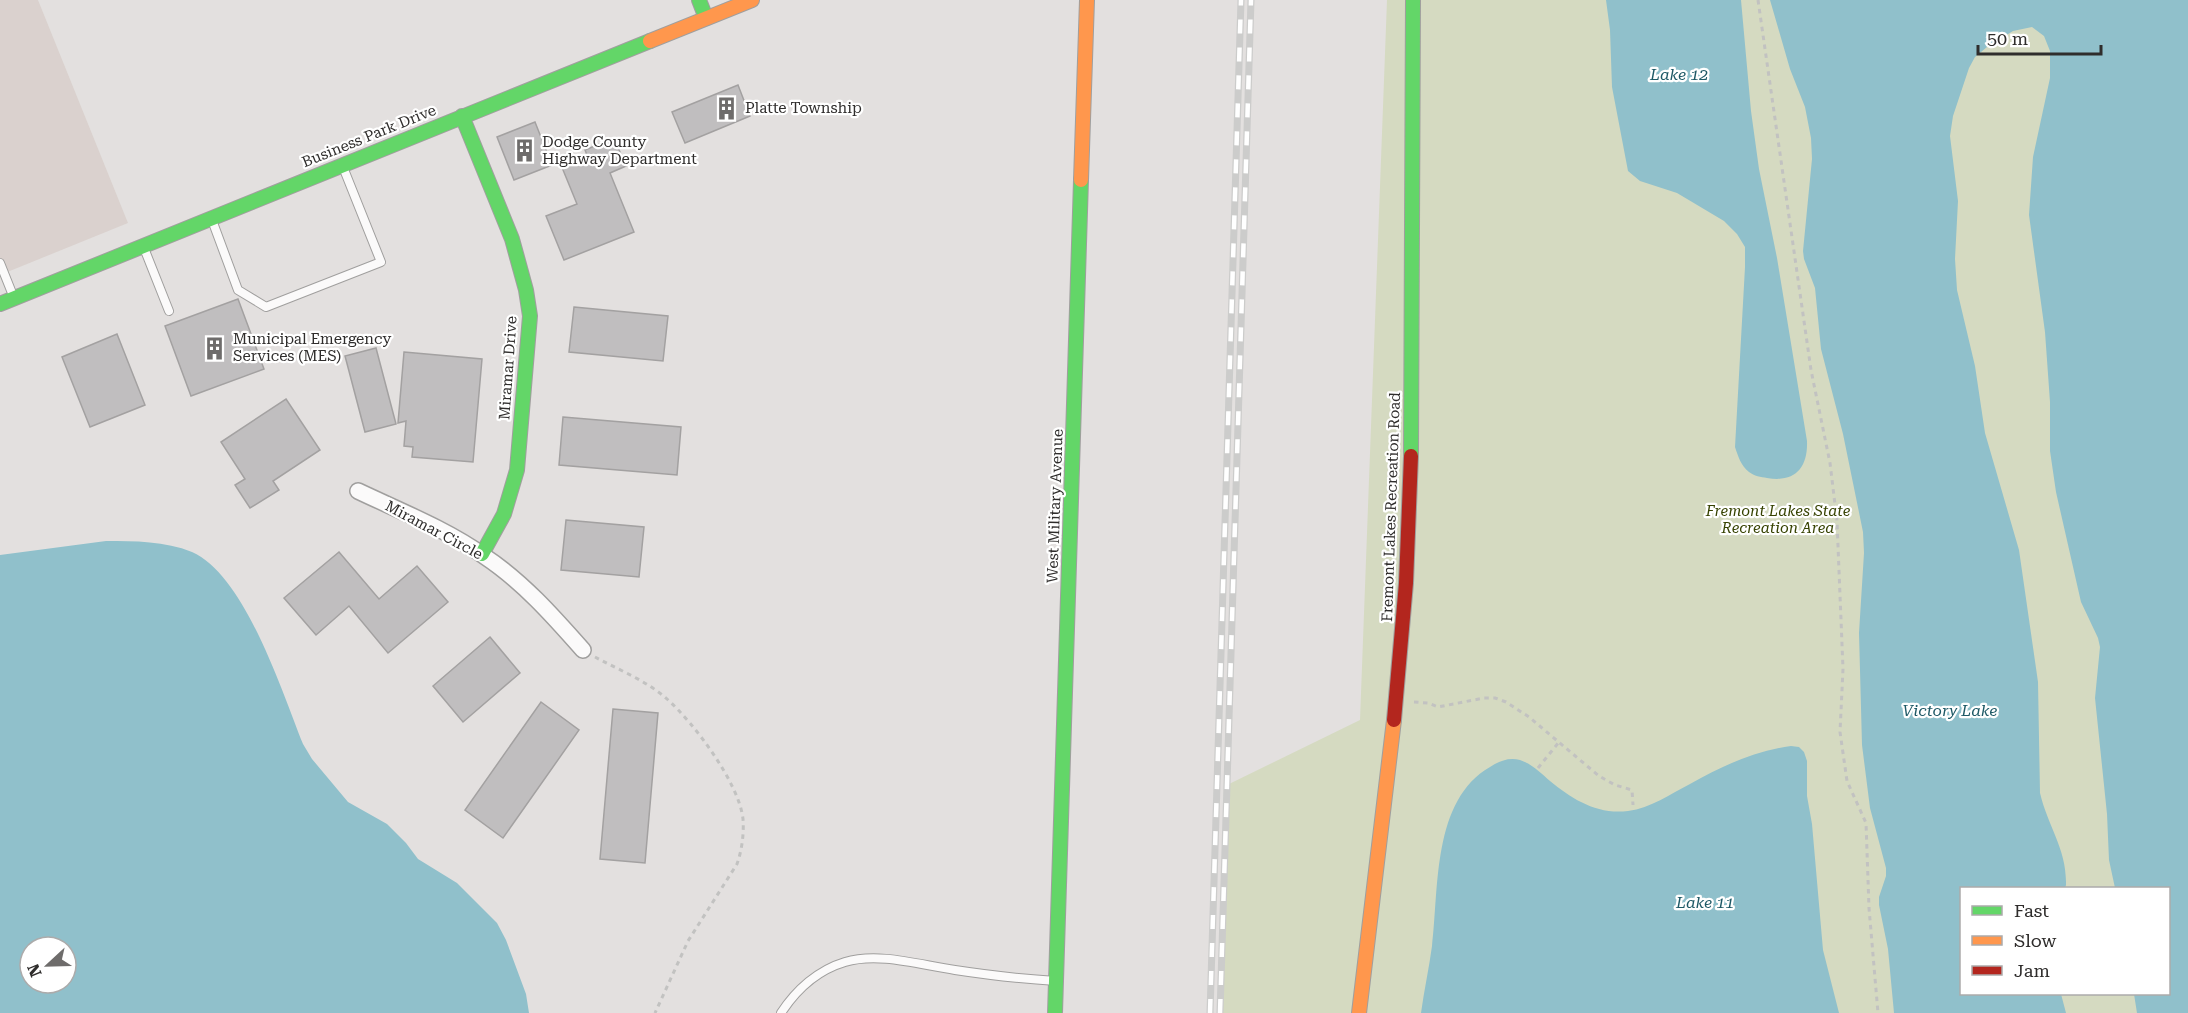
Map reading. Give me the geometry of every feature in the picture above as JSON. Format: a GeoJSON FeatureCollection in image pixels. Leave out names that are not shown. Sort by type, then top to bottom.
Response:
{"type":"FeatureCollection","features":[{"type":"Feature","properties":{"kind":"street"},"geometry":{"type":"LineString","coordinates":[[699,0],[706,18]]}},
{"type":"Feature","properties":{"kind":"street","name":"Business Park Drive"},"geometry":{"type":"LineString","coordinates":[[0,304],[706,18],[734,3],[752,0]]}},
{"type":"Feature","properties":{"kind":"street","name":"West Military Avenue"},"geometry":{"type":"LineString","coordinates":[[1055,1013],[1087,0]]}},
{"type":"Feature","properties":{"kind":"street","name":"Fremont Lakes Recreation Road"},"geometry":{"type":"LineString","coordinates":[[1359,1013],[1381,848],[1405,605],[1411,445],[1413,0]]}},
{"type":"Feature","properties":{"kind":"street","name":"Miramar Drive"},"geometry":{"type":"LineString","coordinates":[[462,116],[517,255],[530,316],[518,458],[513,490],[502,520],[482,554]]}},
{"type":"Feature","properties":{"kind":"street","name":"Miramar Circle"},"geometry":{"type":"LineString","coordinates":[[358,490],[482,554],[536,599],[583,650]]}},
{"type":"Feature","properties":{"kind":"lane"},"geometry":{"type":"LineString","coordinates":[[211,218],[238,290],[266,307],[381,262],[342,166]]}},
{"type":"Feature","properties":{"kind":"lane"},"geometry":{"type":"LineString","coordinates":[[143,246],[169,311]]}},
{"type":"Feature","properties":{"kind":"lane"},"geometry":{"type":"LineString","coordinates":[[0,263],[14,298]]}},
{"type":"Feature","properties":{"kind":"lane"},"geometry":{"type":"LineString","coordinates":[[781,1013],[804,985],[832,968],[854,960],[879,959],[979,974],[1056,981]]}},
{"type":"Feature","properties":{"kind":"path"},"geometry":{"type":"LineString","coordinates":[[1758,0],[1811,370],[1830,463],[1837,522],[1843,669],[1840,732],[1848,781],[1866,823],[1869,908],[1878,1013]]}},
{"type":"Feature","properties":{"kind":"path"},"geometry":{"type":"LineString","coordinates":[[583,650],[666,698],[692,726],[715,757],[733,787],[743,820],[737,864],[688,941],[655,1013]]}},
{"type":"Feature","properties":{"kind":"path"},"geometry":{"type":"LineString","coordinates":[[1396,702],[1428,702],[1438,707],[1495,698],[1516,708],[1599,776],[1615,785],[1632,790],[1633,805]]}},
{"type":"Feature","properties":{"kind":"path"},"geometry":{"type":"LineString","coordinates":[[1538,768],[1558,742]]}},
{"type":"Feature","properties":{"kind":"shaded area"},"geometry":{"type":"Polygon","coordinates":[[[0,0],[38,0],[128,223],[0,275],[0,0]]]}},
{"type":"Feature","properties":{"kind":"green space","name":"Fremont Lakes State Recreation Area"},"geometry":{"type":"Polygon","coordinates":[[[1387,0],[2188,0],[2188,1013],[1220,1013],[1227,785],[1360,720],[1387,0]]]}},
{"type":"Feature","properties":{"kind":"water","name":"Lake 12"},"geometry":{"type":"Polygon","coordinates":[[[1606,0],[1741,0],[1751,111],[1759,169],[1777,258],[1807,441],[1807,451],[1802,466],[1792,476],[1777,479],[1751,473],[1742,464],[1735,447],[1745,247],[1737,234],[1724,221],[1677,193],[1640,181],[1628,171],[1612,87],[1610,30],[1606,0]]]}},
{"type":"Feature","properties":{"kind":"water","name":"Victory Lake"},"geometry":{"type":"Polygon","coordinates":[[[1770,0],[2188,0],[2188,1013],[2137,1013],[2134,995],[2170,995],[2170,887],[2115,887],[2109,860],[2107,814],[2095,698],[2100,647],[2081,602],[2056,492],[2050,451],[2050,402],[2045,332],[2029,215],[2033,157],[2050,78],[2050,51],[2044,36],[2032,27],[2013,31],[1975,57],[1953,116],[1950,136],[1958,201],[1955,259],[1957,290],[1975,366],[1985,433],[2019,550],[2038,682],[2040,793],[2060,849],[2066,885],[2065,887],[1960,887],[1960,995],[2061,995],[2066,1013],[1894,1013],[1888,949],[1879,905],[1886,868],[1870,808],[1862,745],[1859,633],[1864,553],[1863,532],[1843,434],[1821,349],[1815,288],[1804,259],[1812,159],[1811,138],[1805,107],[1790,69],[1770,0]]]}},
{"type":"Feature","properties":{"kind":"water"},"geometry":{"type":"Polygon","coordinates":[[[106,541],[161,544],[182,548],[211,565],[229,584],[260,637],[303,744],[312,759],[348,802],[387,824],[418,859],[457,883],[497,923],[506,940],[526,994],[529,1013],[0,1013],[0,555],[106,541]]]}},
{"type":"Feature","properties":{"kind":"water","name":"Lake 11"},"geometry":{"type":"Polygon","coordinates":[[[1791,746],[1799,747],[1804,752],[1807,761],[1807,796],[1812,824],[1823,950],[1839,1013],[1421,1013],[1432,946],[1438,873],[1448,823],[1457,801],[1471,782],[1490,767],[1504,760],[1520,760],[1532,766],[1576,799],[1595,808],[1617,812],[1652,804],[1739,760],[1791,746]]]}},
{"type":"Feature","properties":{"kind":"building"},"geometry":{"type":"Polygon","coordinates":[[[738,85],[750,116],[685,143],[672,112],[738,85]]]}},
{"type":"Feature","properties":{"kind":"building","name":"Dodge County Highway Department"},"geometry":{"type":"Polygon","coordinates":[[[535,122],[552,165],[514,180],[497,137],[535,122]]]}},
{"type":"Feature","properties":{"kind":"building"},"geometry":{"type":"Polygon","coordinates":[[[614,138],[626,166],[610,173],[634,232],[564,260],[546,216],[577,204],[561,165],[587,155],[585,150],[614,138]]]}},
{"type":"Feature","properties":{"kind":"building","name":"Municipal Emergency Services (MES)"},"geometry":{"type":"Polygon","coordinates":[[[238,299],[264,369],[191,396],[165,326],[238,299]]]}},
{"type":"Feature","properties":{"kind":"building"},"geometry":{"type":"Polygon","coordinates":[[[574,307],[668,316],[663,361],[569,352],[574,307]]]}},
{"type":"Feature","properties":{"kind":"building"},"geometry":{"type":"Polygon","coordinates":[[[117,334],[145,405],[90,427],[62,357],[117,334]]]}},
{"type":"Feature","properties":{"kind":"building"},"geometry":{"type":"Polygon","coordinates":[[[376,348],[396,424],[365,432],[345,356],[376,348]]]}},
{"type":"Feature","properties":{"kind":"building"},"geometry":{"type":"Polygon","coordinates":[[[404,352],[482,359],[473,462],[412,457],[413,447],[404,446],[406,421],[398,423],[404,352]]]}},
{"type":"Feature","properties":{"kind":"building"},"geometry":{"type":"Polygon","coordinates":[[[286,399],[320,450],[273,481],[279,490],[250,508],[235,485],[245,479],[221,442],[286,399]]]}},
{"type":"Feature","properties":{"kind":"building"},"geometry":{"type":"Polygon","coordinates":[[[563,417],[681,427],[677,475],[559,465],[563,417]]]}},
{"type":"Feature","properties":{"kind":"building"},"geometry":{"type":"Polygon","coordinates":[[[566,520],[644,527],[639,577],[561,570],[566,520]]]}},
{"type":"Feature","properties":{"kind":"building"},"geometry":{"type":"Polygon","coordinates":[[[339,552],[379,599],[417,566],[448,602],[388,653],[349,606],[316,635],[284,598],[339,552]]]}},
{"type":"Feature","properties":{"kind":"building"},"geometry":{"type":"Polygon","coordinates":[[[490,637],[520,673],[463,722],[433,686],[490,637]]]}},
{"type":"Feature","properties":{"kind":"building"},"geometry":{"type":"Polygon","coordinates":[[[541,702],[579,730],[503,838],[465,810],[541,702]]]}},
{"type":"Feature","properties":{"kind":"building"},"geometry":{"type":"Polygon","coordinates":[[[613,709],[658,713],[645,863],[600,859],[613,709]]]}},
{"type":"Feature","properties":{"kind":"railway"},"geometry":{"type":"LineString","coordinates":[[1210,1013],[1241,0]]}},
{"type":"Feature","properties":{"kind":"railway"},"geometry":{"type":"LineString","coordinates":[[1220,1013],[1251,0]]}},
{"type":"Feature","properties":{"kind":"traffic: fast"},"geometry":{"type":"LineString","coordinates":[[699,0],[706,18]]}},
{"type":"Feature","properties":{"kind":"traffic: fast"},"geometry":{"type":"LineString","coordinates":[[1411,456],[1413,0]]}},
{"type":"Feature","properties":{"kind":"traffic: fast"},"geometry":{"type":"LineString","coordinates":[[0,304],[650,41]]}},
{"type":"Feature","properties":{"kind":"traffic: fast"},"geometry":{"type":"LineString","coordinates":[[462,116],[512,239],[526,290],[530,316],[517,470],[504,514],[482,554]]}},
{"type":"Feature","properties":{"kind":"traffic: fast"},"geometry":{"type":"LineString","coordinates":[[1055,1013],[1081,180]]}},
{"type":"Feature","properties":{"kind":"traffic: slow"},"geometry":{"type":"LineString","coordinates":[[650,41],[752,0]]}},
{"type":"Feature","properties":{"kind":"traffic: slow"},"geometry":{"type":"LineString","coordinates":[[1081,180],[1087,0]]}},
{"type":"Feature","properties":{"kind":"traffic: slow"},"geometry":{"type":"LineString","coordinates":[[1359,1013],[1394,720]]}},
{"type":"Feature","properties":{"kind":"traffic: jam"},"geometry":{"type":"LineString","coordinates":[[1394,720],[1406,583],[1411,456]]}},
{"type":"Feature","properties":{"kind":"place","name":"Platte Township"},"geometry":{"type":"Point","coordinates":[727,108]}},
{"type":"Feature","properties":{"kind":"place","name":"Dodge County Highway Department"},"geometry":{"type":"Point","coordinates":[524,151]}},
{"type":"Feature","properties":{"kind":"place","name":"Municipal Emergency Services (MES)"},"geometry":{"type":"Point","coordinates":[215,348]}}]}
